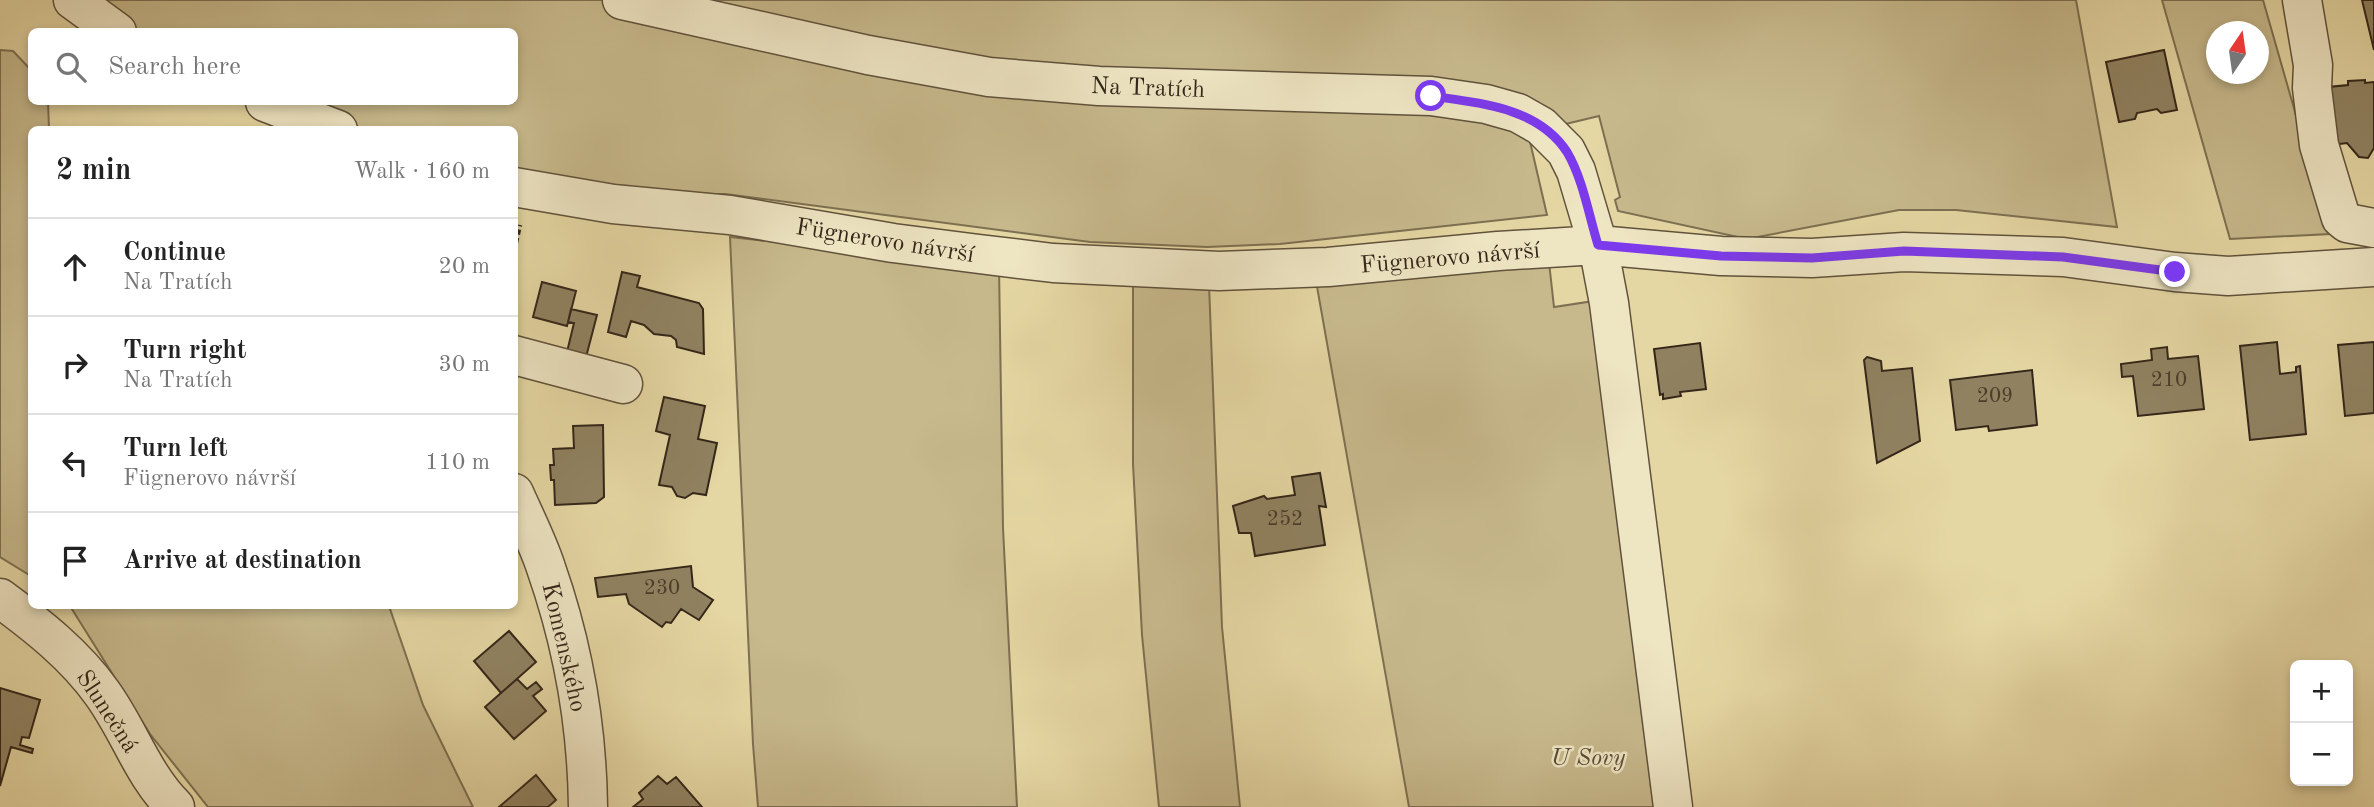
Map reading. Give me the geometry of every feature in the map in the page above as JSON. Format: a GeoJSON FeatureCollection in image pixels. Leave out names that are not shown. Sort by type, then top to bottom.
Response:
{"type":"FeatureCollection","features":[{"type":"Feature","properties":{"kind":"street"},"geometry":{"type":"LineString","coordinates":[[73,0],[112,28]]}},
{"type":"Feature","properties":{"kind":"street","name":"Na Tratích"},"geometry":{"type":"LineString","coordinates":[[622,0],[868,55],[989,77],[1099,86],[1431,96],[1486,104],[1518,113],[1541,126],[1566,151],[1576,170],[1598,245],[1612,323],[1673,807]]}},
{"type":"Feature","properties":{"kind":"street"},"geometry":{"type":"LineString","coordinates":[[2302,0],[2313,65],[2312,88],[2319,145],[2341,218],[2347,223],[2374,228]]}},
{"type":"Feature","properties":{"kind":"street"},"geometry":{"type":"LineString","coordinates":[[273,105],[328,126]]}},
{"type":"Feature","properties":{"kind":"street","name":"Fügnerovo návrší"},"geometry":{"type":"LineString","coordinates":[[522,198],[730,215],[892,243],[1053,262],[1232,271],[1328,267],[1498,251],[1598,245],[1721,256],[1812,258],[1904,251],[2063,257],[2228,276],[2374,267]]}},
{"type":"Feature","properties":{"kind":"street"},"geometry":{"type":"LineString","coordinates":[[518,356],[623,384]]}},
{"type":"Feature","properties":{"kind":"street","name":"Komenského"},"geometry":{"type":"LineString","coordinates":[[518,503],[546,566],[566,634],[580,701],[588,807]]}},
{"type":"Feature","properties":{"kind":"street","name":"Slunečná"},"geometry":{"type":"LineString","coordinates":[[0,597],[74,658],[90,677],[104,695],[143,766],[175,807]]}},
{"type":"Feature","properties":{"kind":"path"},"geometry":{"type":"LineString","coordinates":[[518,224],[522,198]]}},
{"type":"Feature","properties":{"kind":"green space"},"geometry":{"type":"Polygon","coordinates":[[[83,0],[2076,0],[2117,227],[1956,210],[1899,210],[1747,239],[1618,211],[1615,200],[1620,197],[1599,116],[1528,133],[1547,215],[1280,244],[1207,247],[1090,242],[725,194],[633,196],[518,178],[518,126],[347,126],[287,105],[518,105],[518,28],[124,28],[83,0]]]}},
{"type":"Feature","properties":{"kind":"green space"},"geometry":{"type":"Polygon","coordinates":[[[2162,0],[2263,0],[2330,234],[2230,239],[2162,0]]]}},
{"type":"Feature","properties":{"kind":"green space"},"geometry":{"type":"Polygon","coordinates":[[[0,50],[13,51],[28,67],[28,105],[48,105],[49,126],[28,126],[28,574],[0,557],[0,50]]]}},
{"type":"Feature","properties":{"kind":"green space"},"geometry":{"type":"Polygon","coordinates":[[[730,237],[999,266],[1003,528],[1017,807],[758,807],[730,237]]]}},
{"type":"Feature","properties":{"kind":"green space","name":"U Sovy"},"geometry":{"type":"Polygon","coordinates":[[[1549,262],[1554,307],[1594,301],[1664,807],[1409,807],[1316,281],[1549,262]]]}},
{"type":"Feature","properties":{"kind":"green space"},"geometry":{"type":"Polygon","coordinates":[[[1133,279],[1209,284],[1222,627],[1240,807],[1159,807],[1142,635],[1133,464],[1133,279]]]}},
{"type":"Feature","properties":{"kind":"green space"},"geometry":{"type":"Polygon","coordinates":[[[72,609],[390,609],[423,705],[473,807],[208,807],[150,734],[72,609]]]}},
{"type":"Feature","properties":{"kind":"building"},"geometry":{"type":"Polygon","coordinates":[[[2362,0],[2374,0],[2374,50],[2362,0]]]}},
{"type":"Feature","properties":{"kind":"building"},"geometry":{"type":"Polygon","coordinates":[[[2164,50],[2177,110],[2161,113],[2157,109],[2137,113],[2135,119],[2119,122],[2106,62],[2164,50]]]}},
{"type":"Feature","properties":{"kind":"building"},"geometry":{"type":"Polygon","coordinates":[[[2365,80],[2365,83],[2374,82],[2374,148],[2368,158],[2359,157],[2347,143],[2324,146],[2318,88],[2365,80]]]}},
{"type":"Feature","properties":{"kind":"building"},"geometry":{"type":"Polygon","coordinates":[[[622,272],[640,276],[637,287],[699,303],[703,309],[704,354],[677,347],[676,340],[671,336],[654,334],[644,325],[631,321],[626,337],[608,332],[622,272]]]}},
{"type":"Feature","properties":{"kind":"building"},"geometry":{"type":"Polygon","coordinates":[[[542,282],[576,291],[567,326],[533,317],[542,282]]]}},
{"type":"Feature","properties":{"kind":"building"},"geometry":{"type":"Polygon","coordinates":[[[571,309],[597,315],[585,361],[566,356],[574,323],[568,322],[571,309]]]}},
{"type":"Feature","properties":{"kind":"building"},"geometry":{"type":"Polygon","coordinates":[[[2277,342],[2280,374],[2296,372],[2296,367],[2300,366],[2306,434],[2250,440],[2240,346],[2277,342]]]}},
{"type":"Feature","properties":{"kind":"building"},"geometry":{"type":"Polygon","coordinates":[[[2374,342],[2374,413],[2345,416],[2338,345],[2374,342]]]}},
{"type":"Feature","properties":{"kind":"building"},"geometry":{"type":"Polygon","coordinates":[[[1700,343],[1706,389],[1680,392],[1681,396],[1663,399],[1663,394],[1660,395],[1654,349],[1700,343]]]}},
{"type":"Feature","properties":{"kind":"building"},"geometry":{"type":"Polygon","coordinates":[[[2167,347],[2168,359],[2198,356],[2204,409],[2138,416],[2133,376],[2122,377],[2121,364],[2152,360],[2151,349],[2167,347]]]}},
{"type":"Feature","properties":{"kind":"building"},"geometry":{"type":"Polygon","coordinates":[[[1867,357],[1881,361],[1882,371],[1912,368],[1920,441],[1877,463],[1864,360],[1867,357]]]}},
{"type":"Feature","properties":{"kind":"building"},"geometry":{"type":"Polygon","coordinates":[[[2032,370],[2037,425],[1989,431],[1988,426],[1956,430],[1950,380],[2032,370]]]}},
{"type":"Feature","properties":{"kind":"building"},"geometry":{"type":"Polygon","coordinates":[[[664,397],[705,406],[698,439],[717,443],[706,495],[693,493],[685,498],[677,496],[672,487],[659,485],[670,435],[656,431],[664,397]]]}},
{"type":"Feature","properties":{"kind":"building"},"geometry":{"type":"Polygon","coordinates":[[[603,425],[604,497],[596,503],[555,505],[554,480],[551,480],[550,465],[554,465],[553,449],[574,448],[573,426],[603,425]]]}},
{"type":"Feature","properties":{"kind":"building"},"geometry":{"type":"Polygon","coordinates":[[[1320,473],[1326,507],[1319,506],[1325,545],[1255,556],[1251,533],[1239,533],[1233,506],[1264,496],[1267,499],[1295,495],[1292,477],[1320,473]]]}},
{"type":"Feature","properties":{"kind":"building"},"geometry":{"type":"Polygon","coordinates":[[[691,566],[693,587],[713,600],[699,620],[681,609],[671,623],[666,622],[662,627],[629,604],[626,594],[598,597],[595,578],[691,566]]]}},
{"type":"Feature","properties":{"kind":"building"},"geometry":{"type":"Polygon","coordinates":[[[509,631],[536,662],[501,693],[474,661],[509,631]]]}},
{"type":"Feature","properties":{"kind":"building"},"geometry":{"type":"Polygon","coordinates":[[[517,679],[527,689],[536,682],[542,689],[533,696],[546,711],[514,739],[485,707],[517,679]]]}},
{"type":"Feature","properties":{"kind":"building"},"geometry":{"type":"Polygon","coordinates":[[[0,688],[40,700],[29,738],[22,737],[20,745],[33,749],[32,753],[11,747],[0,786],[0,688]]]}},
{"type":"Feature","properties":{"kind":"building"},"geometry":{"type":"Polygon","coordinates":[[[536,775],[556,800],[548,807],[499,807],[536,775]]]}},
{"type":"Feature","properties":{"kind":"building"},"geometry":{"type":"Polygon","coordinates":[[[658,776],[667,784],[676,777],[702,807],[633,807],[643,799],[639,793],[658,776]]]}},
{"type":"Feature","properties":{"kind":"route"},"geometry":{"type":"LineString","coordinates":[[1431,96],[1486,104],[1518,113],[1541,126],[1566,151],[1576,170],[1598,245],[1721,256],[1812,258],[1904,251],[2063,257],[2175,272]]}}]}
